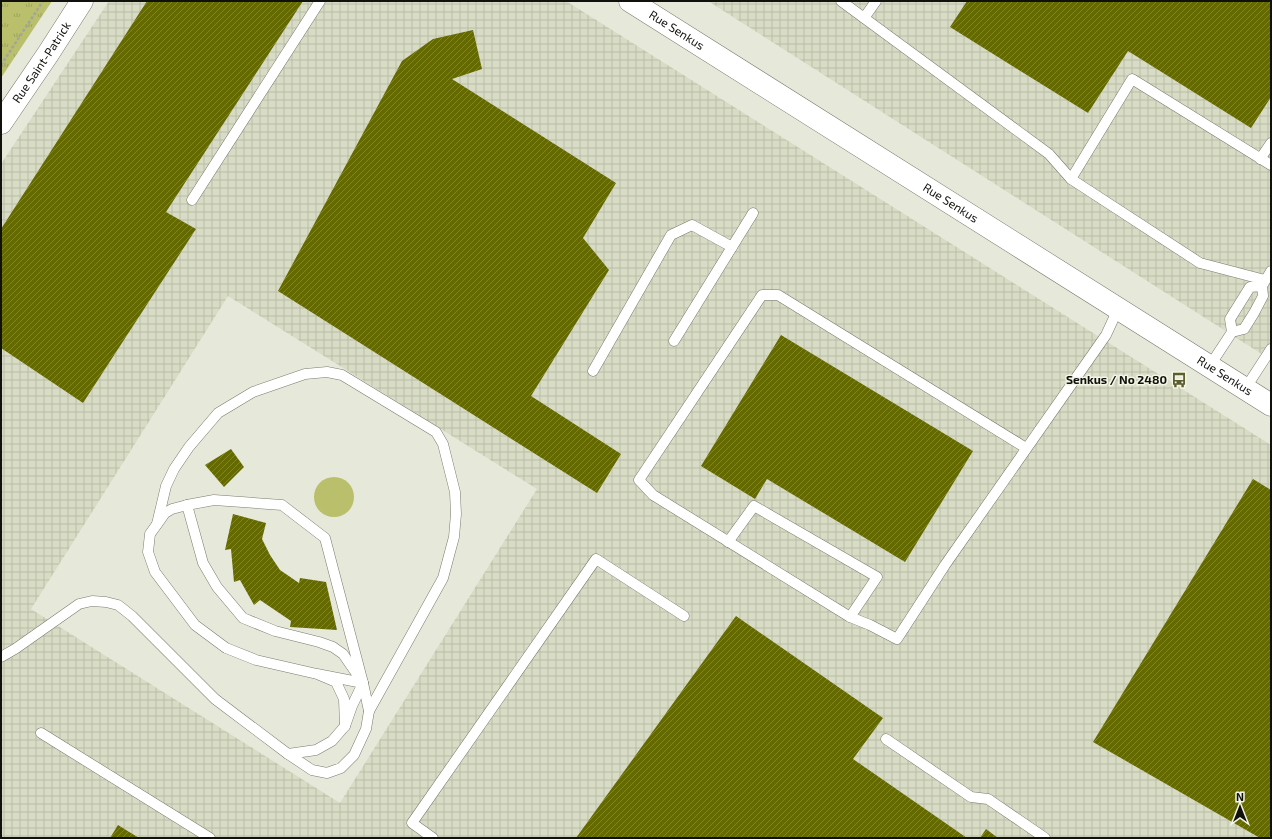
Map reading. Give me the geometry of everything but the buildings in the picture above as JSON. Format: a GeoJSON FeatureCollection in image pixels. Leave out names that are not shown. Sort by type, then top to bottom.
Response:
{"type":"FeatureCollection","features":[{"type":"Feature","properties":{"kind":"street","name":"Rue Saint-Patrick"},"geometry":{"type":"LineString","coordinates":[[1,123],[82,1]]}},
{"type":"Feature","properties":{"kind":"street","name":"Rue Senkus"},"geometry":{"type":"LineString","coordinates":[[630,1],[1271,405]]}},
{"type":"Feature","properties":{"kind":"lane"},"geometry":{"type":"LineString","coordinates":[[192,200],[320,1]]}},
{"type":"Feature","properties":{"kind":"lane"},"geometry":{"type":"LineString","coordinates":[[841,1],[1049,154],[1071,179],[1200,263],[1263,283]]}},
{"type":"Feature","properties":{"kind":"lane"},"geometry":{"type":"LineString","coordinates":[[864,18],[876,1]]}},
{"type":"Feature","properties":{"kind":"lane"},"geometry":{"type":"LineString","coordinates":[[1071,179],[1132,78],[1271,165]]}},
{"type":"Feature","properties":{"kind":"lane"},"geometry":{"type":"LineString","coordinates":[[1260,159],[1271,143]]}},
{"type":"Feature","properties":{"kind":"lane"},"geometry":{"type":"LineString","coordinates":[[674,341],[753,213]]}},
{"type":"Feature","properties":{"kind":"lane"},"geometry":{"type":"LineString","coordinates":[[593,370],[671,235],[692,225],[732,247]]}},
{"type":"Feature","properties":{"kind":"lane"},"geometry":{"type":"LineString","coordinates":[[1209,367],[1232,332],[1230,319],[1250,287],[1263,283],[1271,272]]}},
{"type":"Feature","properties":{"kind":"lane"},"geometry":{"type":"LineString","coordinates":[[1232,332],[1244,329],[1251,318],[1264,296],[1263,283]]}},
{"type":"Feature","properties":{"kind":"lane"},"geometry":{"type":"LineString","coordinates":[[1026,448],[778,295],[762,295],[639,480],[653,495],[728,542],[850,617],[870,625],[897,639],[945,565],[1106,335],[1118,309]]}},
{"type":"Feature","properties":{"kind":"lane"},"geometry":{"type":"LineString","coordinates":[[1245,389],[1271,349]]}},
{"type":"Feature","properties":{"kind":"lane"},"geometry":{"type":"LineString","coordinates":[[1,657],[16,649],[79,604],[92,601],[118,605],[132,616],[215,699],[288,754],[312,770],[327,773],[341,768],[354,756],[366,729],[369,712],[443,578],[454,537],[456,514],[454,492],[443,444],[436,432],[342,376],[327,372],[305,374],[253,392],[218,413],[189,447],[174,469],[166,486],[157,524]]}},
{"type":"Feature","properties":{"kind":"lane"},"geometry":{"type":"LineString","coordinates":[[363,683],[256,660],[226,648],[195,625],[155,572],[148,552],[150,534],[165,513],[172,509],[187,505],[214,500],[282,505],[325,538],[363,683],[369,712]]}},
{"type":"Feature","properties":{"kind":"lane"},"geometry":{"type":"LineString","coordinates":[[187,505],[203,563],[217,587],[244,618],[275,631],[333,647],[343,654],[363,683]]}},
{"type":"Feature","properties":{"kind":"lane"},"geometry":{"type":"LineString","coordinates":[[728,542],[754,506],[877,577],[850,617]]}},
{"type":"Feature","properties":{"kind":"lane"},"geometry":{"type":"LineString","coordinates":[[433,838],[412,823],[596,559],[684,616]]}},
{"type":"Feature","properties":{"kind":"lane"},"geometry":{"type":"LineString","coordinates":[[317,674],[336,682],[340,689],[344,699],[345,726]]}},
{"type":"Feature","properties":{"kind":"lane"},"geometry":{"type":"LineString","coordinates":[[288,754],[316,750],[332,741],[345,726],[363,683]]}},
{"type":"Feature","properties":{"kind":"lane"},"geometry":{"type":"LineString","coordinates":[[41,733],[210,838]]}},
{"type":"Feature","properties":{"kind":"lane"},"geometry":{"type":"LineString","coordinates":[[886,739],[971,797],[988,799],[1045,838]]}},
{"type":"Feature","properties":{"kind":"path"},"geometry":{"type":"LineString","coordinates":[[1,65],[43,1]]}},
{"type":"Feature","properties":{"kind":"shaded area"},"geometry":{"type":"Polygon","coordinates":[[[109,1],[566,1],[1271,445],[1271,838],[1,838],[1,164],[109,1]],[[228,296],[31,609],[340,803],[537,489],[228,296]]]}},
{"type":"Feature","properties":{"kind":"shaded area"},"geometry":{"type":"Polygon","coordinates":[[[708,1],[1271,1],[1271,360],[708,1]]]}},
{"type":"Feature","properties":{"kind":"green space"},"geometry":{"type":"Polygon","coordinates":[[[1,1],[52,1],[1,78],[1,1]]]}},
{"type":"Feature","properties":{"kind":"green space"},"geometry":{"type":"Polygon","coordinates":[[[334,477],[348,483],[354,497],[348,511],[334,517],[320,511],[314,497],[320,483],[334,477]]]}},
{"type":"Feature","properties":{"kind":"place","name":"Senkus / No 2480"},"geometry":{"type":"Point","coordinates":[1179,380]}}]}
